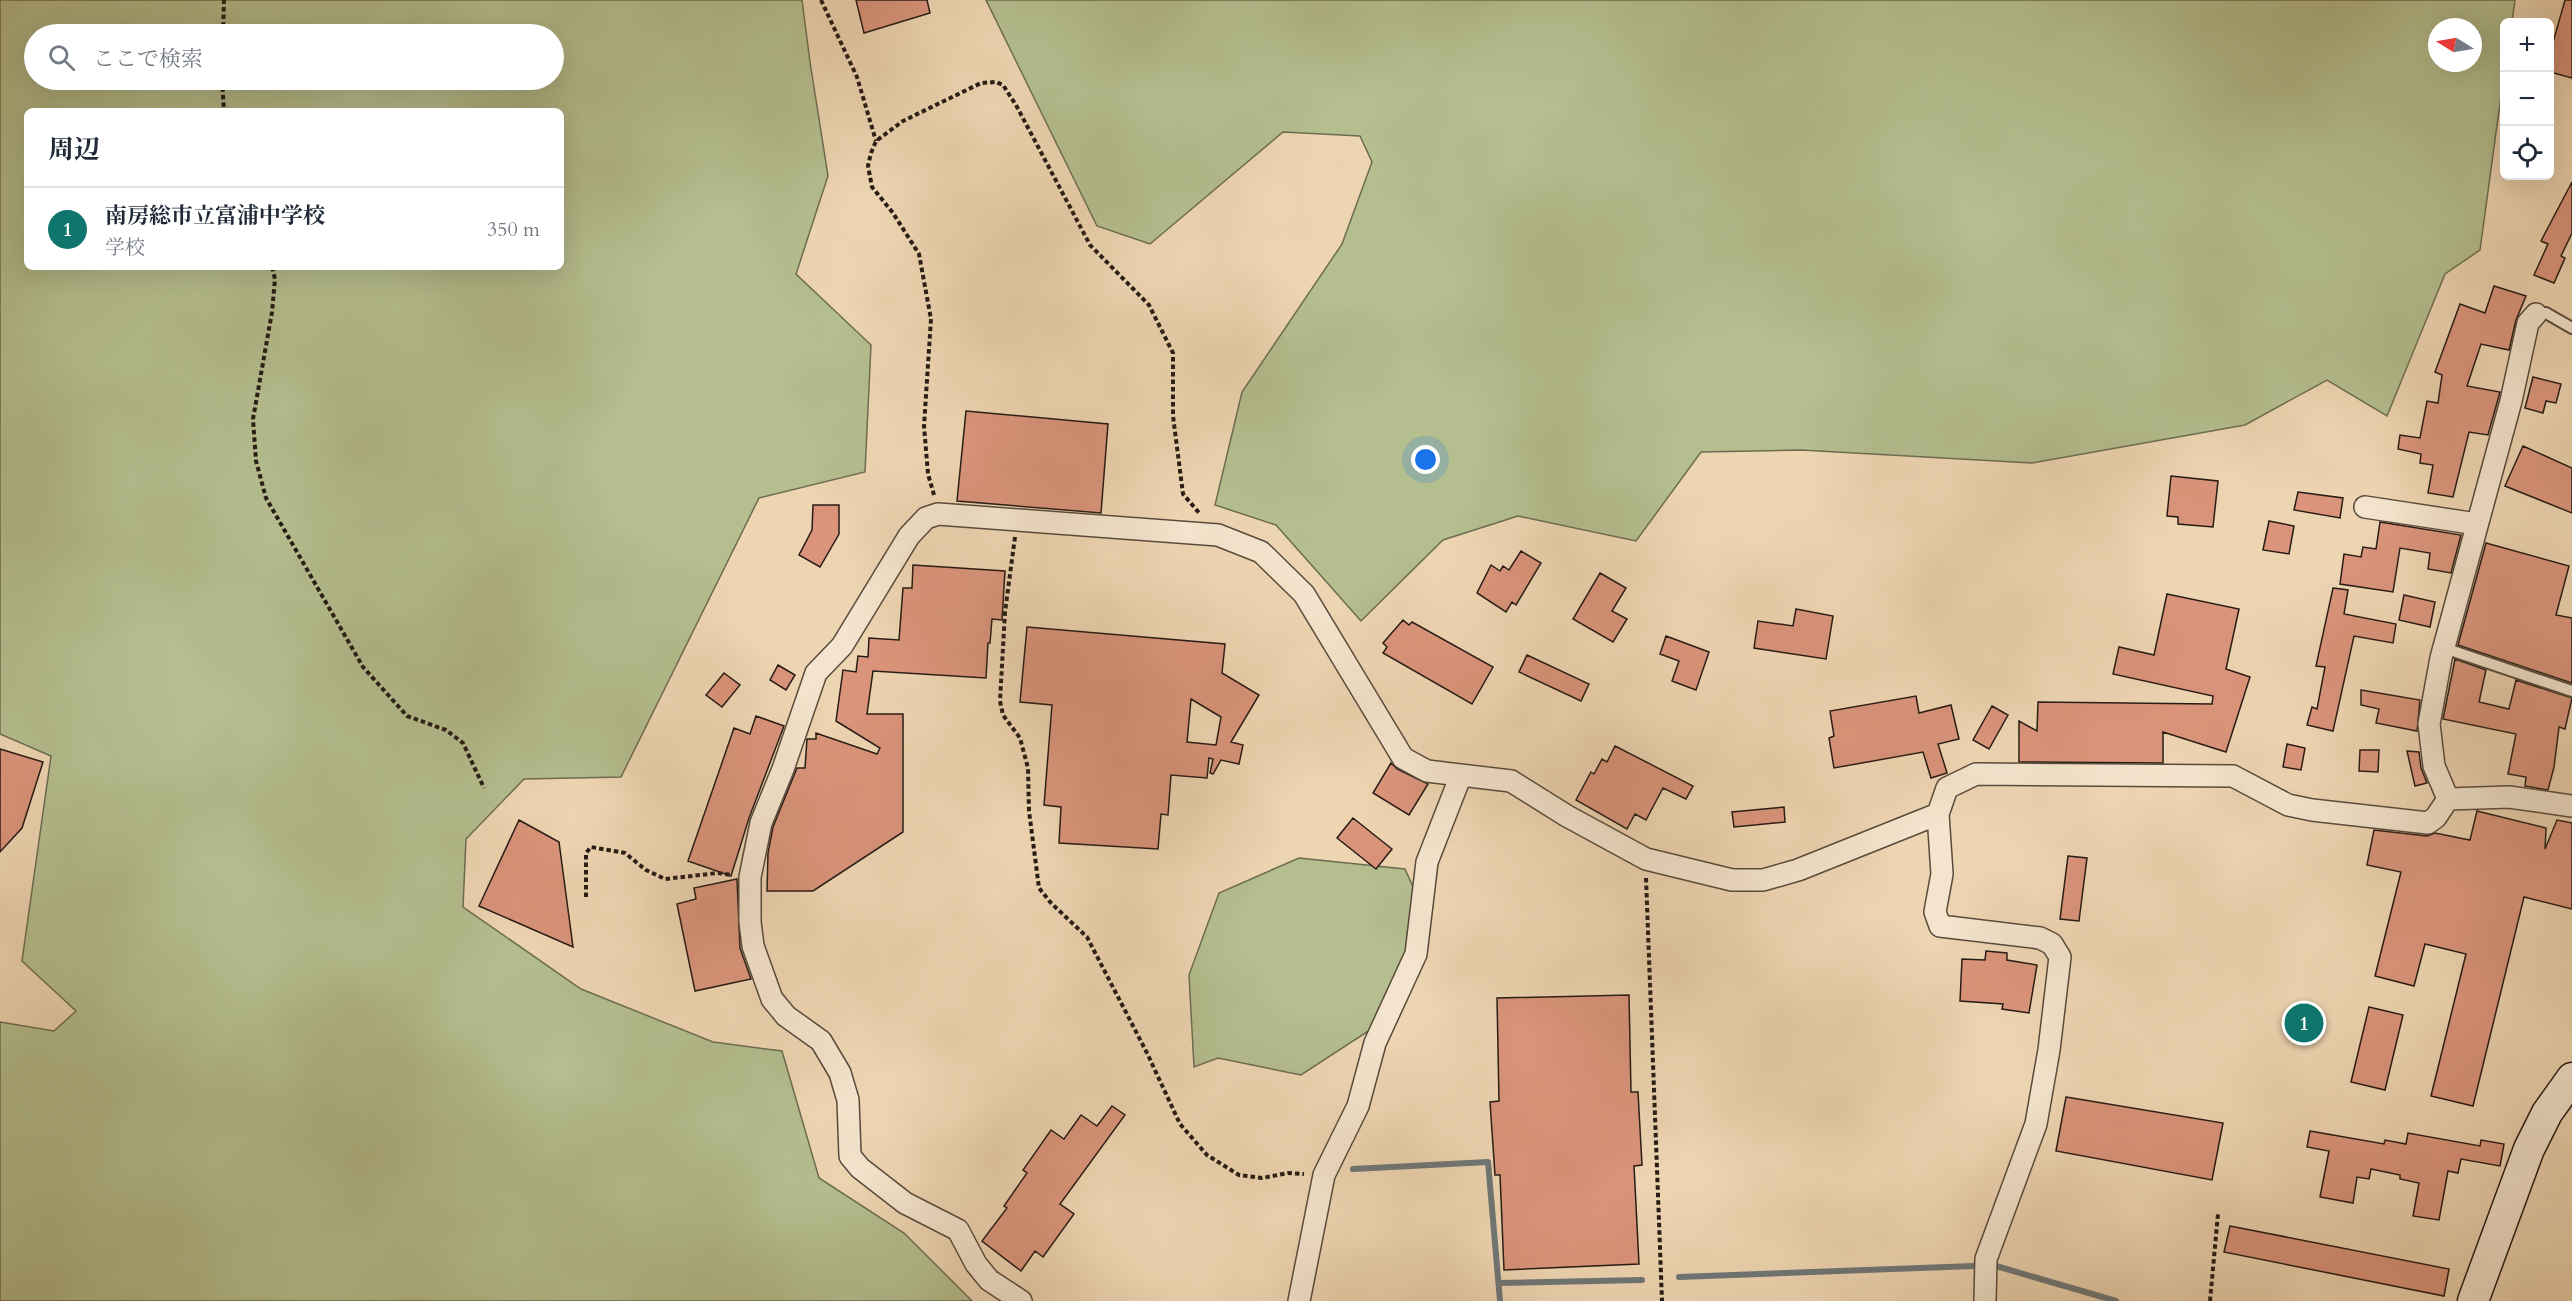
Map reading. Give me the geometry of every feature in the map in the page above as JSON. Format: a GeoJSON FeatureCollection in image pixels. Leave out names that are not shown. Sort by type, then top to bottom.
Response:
{"type":"FeatureCollection","features":[{"type":"Feature","properties":{"kind":"street"},"geometry":{"type":"LineString","coordinates":[[2448,799],[2434,766],[2429,724],[2444,648],[2511,401],[2528,323],[2536,314]]}},
{"type":"Feature","properties":{"kind":"street"},"geometry":{"type":"LineString","coordinates":[[2365,507],[2477,524]]}},
{"type":"Feature","properties":{"kind":"street"},"geometry":{"type":"LineString","coordinates":[[1021,1301],[989,1280],[976,1264],[958,1230],[905,1203],[860,1168],[850,1156],[848,1101],[840,1073],[821,1041],[786,1016],[772,999],[752,938],[750,877],[761,823],[783,769],[816,673],[842,646],[909,536],[926,518],[938,514],[1218,536],[1261,552],[1304,594],[1403,758],[1427,771],[1511,781],[1567,816],[1646,859],[1732,880],[1763,880],[1798,870],[1938,813]]}},
{"type":"Feature","properties":{"kind":"street"},"geometry":{"type":"LineString","coordinates":[[1985,1301],[1986,1259],[2036,1124],[2049,1050],[2060,957],[2052,944],[2040,938],[1940,926],[1935,912],[1942,874],[1938,813],[1947,788],[1977,774],[2233,776],[2288,805],[2428,823],[2436,817],[2448,799]]}},
{"type":"Feature","properties":{"kind":"street"},"geometry":{"type":"LineString","coordinates":[[1299,1301],[1324,1175],[1358,1106],[1375,1042],[1416,954],[1427,862],[1461,775]]}},
{"type":"Feature","properties":{"kind":"street"},"geometry":{"type":"LineString","coordinates":[[2448,799],[2510,797],[2572,806]]}},
{"type":"Feature","properties":{"kind":"street"},"geometry":{"type":"LineString","coordinates":[[2474,1301],[2529,1149],[2547,1113],[2572,1078]]}},
{"type":"Feature","properties":{"kind":"lane"},"geometry":{"type":"LineString","coordinates":[[2536,314],[2547,313],[2572,328]]}},
{"type":"Feature","properties":{"kind":"lane"},"geometry":{"type":"LineString","coordinates":[[2444,648],[2572,691]]}},
{"type":"Feature","properties":{"kind":"path"},"geometry":{"type":"LineString","coordinates":[[223,24],[224,0]]}},
{"type":"Feature","properties":{"kind":"path"},"geometry":{"type":"LineString","coordinates":[[821,0],[856,76],[876,141],[868,166],[872,187],[893,213],[919,254],[931,319],[924,426],[928,474],[938,514]]}},
{"type":"Feature","properties":{"kind":"path"},"geometry":{"type":"LineString","coordinates":[[876,141],[903,121],[981,83],[996,82],[1003,85],[1016,105],[1090,245],[1149,305],[1173,353],[1173,416],[1183,494],[1218,536]]}},
{"type":"Feature","properties":{"kind":"path"},"geometry":{"type":"LineString","coordinates":[[223,90],[224,108]]}},
{"type":"Feature","properties":{"kind":"path"},"geometry":{"type":"LineString","coordinates":[[273,270],[275,279],[272,312],[254,419],[256,461],[266,498],[363,667],[407,716],[446,730],[462,743],[484,788]]}},
{"type":"Feature","properties":{"kind":"path"},"geometry":{"type":"LineString","coordinates":[[1017,521],[1005,612],[1000,701],[1003,715],[1020,738],[1028,768],[1029,811],[1039,888],[1050,903],[1087,937],[1147,1053],[1180,1124],[1207,1155],[1239,1175],[1262,1179],[1288,1173],[1324,1175]]}},
{"type":"Feature","properties":{"kind":"path"},"geometry":{"type":"LineString","coordinates":[[586,897],[586,853],[591,847],[625,854],[646,870],[665,879],[718,873],[750,877]]}},
{"type":"Feature","properties":{"kind":"path"},"geometry":{"type":"LineString","coordinates":[[1646,859],[1662,1301]]}},
{"type":"Feature","properties":{"kind":"path"},"geometry":{"type":"LineString","coordinates":[[2210,1301],[2218,1214]]}},
{"type":"Feature","properties":{"kind":"green space"},"geometry":{"type":"Polygon","coordinates":[[[0,0],[802,0],[828,176],[796,274],[871,345],[865,472],[759,498],[621,777],[524,779],[466,839],[463,907],[581,989],[713,1042],[782,1051],[819,1178],[904,1233],[972,1301],[0,1301],[0,1022],[54,1031],[76,1011],[22,961],[51,756],[0,734],[0,0]]]}},
{"type":"Feature","properties":{"kind":"green space"},"geometry":{"type":"Polygon","coordinates":[[[986,0],[2515,0],[2513,18],[2500,18],[2500,103],[2480,250],[2445,274],[2387,416],[2327,380],[2245,425],[2032,463],[1801,450],[1701,452],[1636,541],[1518,516],[1443,540],[1361,621],[1276,525],[1215,505],[1242,392],[1342,244],[1372,162],[1360,136],[1283,132],[1150,244],[1097,226],[986,0]]]}},
{"type":"Feature","properties":{"kind":"green space"},"geometry":{"type":"Polygon","coordinates":[[[1299,858],[1405,869],[1427,918],[1390,1017],[1301,1075],[1218,1058],[1194,1067],[1189,975],[1219,893],[1299,858]]]}},
{"type":"Feature","properties":{"kind":"building"},"geometry":{"type":"Polygon","coordinates":[[[856,0],[927,0],[930,13],[864,33],[856,0]]]}},
{"type":"Feature","properties":{"kind":"building"},"geometry":{"type":"Polygon","coordinates":[[[2565,0],[2572,0],[2572,78],[2554,73],[2554,39],[2565,0]]]}},
{"type":"Feature","properties":{"kind":"building"},"geometry":{"type":"Polygon","coordinates":[[[2572,182],[2572,233],[2561,256],[2565,258],[2554,283],[2534,275],[2548,244],[2541,241],[2572,182]]]}},
{"type":"Feature","properties":{"kind":"building"},"geometry":{"type":"Polygon","coordinates":[[[2494,286],[2526,296],[2516,320],[2509,350],[2481,344],[2467,386],[2500,392],[2488,435],[2469,432],[2453,497],[2428,493],[2433,465],[2420,463],[2421,454],[2398,449],[2400,435],[2420,438],[2427,401],[2438,403],[2442,375],[2435,372],[2460,304],[2485,313],[2494,286]]]}},
{"type":"Feature","properties":{"kind":"building"},"geometry":{"type":"Polygon","coordinates":[[[2533,377],[2561,384],[2556,403],[2546,401],[2543,413],[2525,408],[2533,377]]]}},
{"type":"Feature","properties":{"kind":"building"},"geometry":{"type":"Polygon","coordinates":[[[966,411],[1108,424],[1101,513],[957,501],[966,411]]]}},
{"type":"Feature","properties":{"kind":"building"},"geometry":{"type":"Polygon","coordinates":[[[2523,446],[2572,468],[2572,513],[2505,486],[2523,446]]]}},
{"type":"Feature","properties":{"kind":"building"},"geometry":{"type":"Polygon","coordinates":[[[2171,476],[2218,481],[2213,527],[2178,524],[2178,517],[2167,516],[2171,476]]]}},
{"type":"Feature","properties":{"kind":"building"},"geometry":{"type":"Polygon","coordinates":[[[2298,492],[2343,498],[2340,518],[2294,510],[2298,492]]]}},
{"type":"Feature","properties":{"kind":"building"},"geometry":{"type":"Polygon","coordinates":[[[813,505],[839,505],[839,534],[820,567],[799,555],[812,530],[813,505]]]}},
{"type":"Feature","properties":{"kind":"building"},"geometry":{"type":"Polygon","coordinates":[[[2269,521],[2294,526],[2289,554],[2263,550],[2269,521]]]}},
{"type":"Feature","properties":{"kind":"building"},"geometry":{"type":"Polygon","coordinates":[[[2380,522],[2461,535],[2451,573],[2428,569],[2430,553],[2400,548],[2393,592],[2340,584],[2344,554],[2361,557],[2363,547],[2376,549],[2380,522]]]}},
{"type":"Feature","properties":{"kind":"building"},"geometry":{"type":"Polygon","coordinates":[[[2486,543],[2569,566],[2556,615],[2572,618],[2572,683],[2458,645],[2486,543]]]}},
{"type":"Feature","properties":{"kind":"building"},"geometry":{"type":"Polygon","coordinates":[[[1521,551],[1541,563],[1516,605],[1512,602],[1506,612],[1477,593],[1491,565],[1500,571],[1503,566],[1509,570],[1521,551]]]}},
{"type":"Feature","properties":{"kind":"building"},"geometry":{"type":"Polygon","coordinates":[[[913,565],[1005,571],[1002,620],[992,619],[986,678],[873,671],[867,714],[903,714],[903,832],[813,891],[767,891],[768,853],[773,827],[797,768],[805,768],[807,739],[816,739],[816,733],[877,754],[880,748],[836,721],[843,670],[856,672],[858,656],[868,657],[869,638],[899,640],[903,588],[912,588],[913,565]]]}},
{"type":"Feature","properties":{"kind":"building"},"geometry":{"type":"Polygon","coordinates":[[[1600,573],[1626,588],[1612,611],[1627,619],[1613,642],[1573,619],[1600,573]]]}},
{"type":"Feature","properties":{"kind":"building"},"geometry":{"type":"Polygon","coordinates":[[[2333,588],[2348,590],[2344,614],[2396,624],[2393,643],[2354,636],[2333,731],[2307,725],[2312,707],[2317,709],[2325,667],[2316,666],[2333,588]]]}},
{"type":"Feature","properties":{"kind":"building"},"geometry":{"type":"Polygon","coordinates":[[[2167,594],[2239,609],[2226,669],[2250,677],[2226,752],[2163,732],[2163,763],[2019,762],[2019,721],[2037,731],[2038,702],[2212,704],[2213,696],[2113,674],[2119,647],[2154,655],[2167,594]]]}},
{"type":"Feature","properties":{"kind":"building"},"geometry":{"type":"Polygon","coordinates":[[[2404,595],[2435,602],[2430,627],[2399,620],[2404,595]]]}},
{"type":"Feature","properties":{"kind":"building"},"geometry":{"type":"Polygon","coordinates":[[[1796,609],[1833,616],[1826,659],[1754,648],[1758,621],[1793,626],[1796,609]]]}},
{"type":"Feature","properties":{"kind":"building"},"geometry":{"type":"Polygon","coordinates":[[[1403,620],[1409,625],[1412,622],[1493,667],[1472,704],[1383,653],[1387,647],[1383,643],[1403,620]]]}},
{"type":"Feature","properties":{"kind":"building"},"geometry":{"type":"Polygon","coordinates":[[[1027,627],[1225,644],[1222,673],[1259,695],[1231,742],[1243,745],[1239,764],[1221,760],[1213,774],[1210,773],[1213,759],[1209,758],[1207,778],[1171,775],[1168,815],[1161,814],[1158,849],[1059,843],[1061,807],[1044,805],[1052,705],[1020,702],[1027,627]],[[1191,699],[1187,742],[1216,745],[1221,717],[1191,699]]]}},
{"type":"Feature","properties":{"kind":"building"},"geometry":{"type":"Polygon","coordinates":[[[1666,636],[1709,652],[1696,690],[1672,681],[1679,661],[1660,654],[1666,636]]]}},
{"type":"Feature","properties":{"kind":"building"},"geometry":{"type":"Polygon","coordinates":[[[1527,655],[1589,684],[1581,701],[1519,672],[1527,655]]]}},
{"type":"Feature","properties":{"kind":"building"},"geometry":{"type":"Polygon","coordinates":[[[2455,659],[2486,670],[2479,702],[2509,709],[2516,680],[2572,698],[2565,729],[2559,727],[2554,767],[2548,790],[2525,786],[2526,777],[2508,774],[2516,734],[2443,719],[2455,659]]]}},
{"type":"Feature","properties":{"kind":"building"},"geometry":{"type":"Polygon","coordinates":[[[778,665],[795,675],[786,690],[770,680],[778,665]]]}},
{"type":"Feature","properties":{"kind":"building"},"geometry":{"type":"Polygon","coordinates":[[[724,673],[740,685],[722,707],[706,695],[724,673]]]}},
{"type":"Feature","properties":{"kind":"building"},"geometry":{"type":"Polygon","coordinates":[[[2361,690],[2420,700],[2417,731],[2376,723],[2379,709],[2361,705],[2361,690]]]}},
{"type":"Feature","properties":{"kind":"building"},"geometry":{"type":"Polygon","coordinates":[[[1916,696],[1919,713],[1951,705],[1959,739],[1938,744],[1947,773],[1931,778],[1923,752],[1834,768],[1829,738],[1834,736],[1830,711],[1916,696]]]}},
{"type":"Feature","properties":{"kind":"building"},"geometry":{"type":"Polygon","coordinates":[[[1992,706],[2008,715],[1989,749],[1973,740],[1992,706]]]}},
{"type":"Feature","properties":{"kind":"building"},"geometry":{"type":"Polygon","coordinates":[[[756,716],[784,726],[749,818],[731,876],[688,861],[734,728],[750,734],[756,716]]]}},
{"type":"Feature","properties":{"kind":"building"},"geometry":{"type":"Polygon","coordinates":[[[2287,744],[2305,748],[2301,770],[2283,767],[2287,744]]]}},
{"type":"Feature","properties":{"kind":"building"},"geometry":{"type":"Polygon","coordinates":[[[1615,746],[1693,786],[1686,799],[1663,788],[1646,820],[1635,814],[1627,829],[1576,800],[1591,772],[1594,774],[1602,759],[1607,762],[1615,746]]]}},
{"type":"Feature","properties":{"kind":"building"},"geometry":{"type":"Polygon","coordinates":[[[0,749],[43,762],[22,828],[0,852],[0,749]]]}},
{"type":"Feature","properties":{"kind":"building"},"geometry":{"type":"Polygon","coordinates":[[[2360,750],[2379,750],[2378,772],[2359,771],[2360,750]]]}},
{"type":"Feature","properties":{"kind":"building"},"geometry":{"type":"Polygon","coordinates":[[[2407,751],[2419,752],[2421,768],[2427,783],[2415,786],[2407,751]]]}},
{"type":"Feature","properties":{"kind":"building"},"geometry":{"type":"Polygon","coordinates":[[[1391,763],[1397,769],[1428,784],[1409,815],[1373,793],[1391,763]]]}},
{"type":"Feature","properties":{"kind":"building"},"geometry":{"type":"Polygon","coordinates":[[[1784,807],[1785,822],[1734,827],[1732,812],[1784,807]]]}},
{"type":"Feature","properties":{"kind":"building"},"geometry":{"type":"Polygon","coordinates":[[[2477,811],[2546,828],[2545,849],[2557,820],[2572,823],[2572,909],[2524,897],[2473,1106],[2431,1096],[2466,954],[2425,944],[2414,986],[2375,976],[2401,872],[2367,865],[2374,830],[2427,836],[2435,833],[2470,840],[2477,811]]]}},
{"type":"Feature","properties":{"kind":"building"},"geometry":{"type":"Polygon","coordinates":[[[1353,818],[1392,849],[1376,869],[1337,838],[1353,818]]]}},
{"type":"Feature","properties":{"kind":"building"},"geometry":{"type":"Polygon","coordinates":[[[519,820],[559,842],[573,947],[479,906],[519,820]]]}},
{"type":"Feature","properties":{"kind":"building"},"geometry":{"type":"Polygon","coordinates":[[[2068,856],[2087,858],[2079,921],[2060,919],[2068,856]]]}},
{"type":"Feature","properties":{"kind":"building"},"geometry":{"type":"Polygon","coordinates":[[[737,879],[740,948],[751,979],[695,991],[677,904],[696,899],[694,888],[737,879]]]}},
{"type":"Feature","properties":{"kind":"building"},"geometry":{"type":"Polygon","coordinates":[[[1986,951],[2007,953],[2007,960],[2037,965],[2029,1013],[2002,1009],[2003,1004],[1960,1001],[1962,959],[1985,960],[1986,951]]]}},
{"type":"Feature","properties":{"kind":"building"},"geometry":{"type":"Polygon","coordinates":[[[1629,995],[1631,1092],[1638,1092],[1642,1165],[1634,1166],[1639,1264],[1504,1270],[1500,1175],[1495,1175],[1490,1102],[1499,1101],[1497,998],[1629,995]]]}},
{"type":"Feature","properties":{"kind":"building"},"geometry":{"type":"Polygon","coordinates":[[[2369,1007],[2403,1015],[2385,1090],[2351,1082],[2369,1007]]]}},
{"type":"Feature","properties":{"kind":"building"},"geometry":{"type":"Polygon","coordinates":[[[2066,1097],[2223,1123],[2212,1180],[2056,1151],[2066,1097]]]}},
{"type":"Feature","properties":{"kind":"building"},"geometry":{"type":"Polygon","coordinates":[[[1112,1106],[1125,1115],[1060,1204],[1074,1214],[1043,1257],[1035,1251],[1021,1271],[982,1241],[1007,1208],[1004,1206],[1027,1173],[1023,1170],[1051,1130],[1064,1139],[1081,1115],[1097,1126],[1112,1106]]]}},
{"type":"Feature","properties":{"kind":"building"},"geometry":{"type":"Polygon","coordinates":[[[2310,1131],[2384,1144],[2385,1140],[2406,1144],[2408,1133],[2480,1146],[2481,1140],[2504,1144],[2500,1166],[2461,1159],[2458,1173],[2448,1171],[2439,1220],[2413,1216],[2419,1183],[2400,1179],[2400,1175],[2371,1169],[2369,1179],[2357,1177],[2353,1203],[2320,1197],[2329,1151],[2307,1147],[2310,1131]]]}},
{"type":"Feature","properties":{"kind":"building"},"geometry":{"type":"Polygon","coordinates":[[[2230,1226],[2449,1269],[2444,1296],[2224,1252],[2230,1226]]]}},
{"type":"Feature","properties":{"kind":"waterway"},"geometry":{"type":"LineString","coordinates":[[1353,1169],[1488,1162],[1500,1301]]}},
{"type":"Feature","properties":{"kind":"waterway"},"geometry":{"type":"LineString","coordinates":[[1679,1277],[1974,1266]]}},
{"type":"Feature","properties":{"kind":"waterway"},"geometry":{"type":"LineString","coordinates":[[1996,1266],[2116,1301]]}},
{"type":"Feature","properties":{"kind":"waterway"},"geometry":{"type":"LineString","coordinates":[[1500,1283],[1642,1280]]}},
{"type":"Feature","properties":{"kind":"place","name":"南房総市立富浦中学校"},"geometry":{"type":"Point","coordinates":[2304,1023]}}]}
